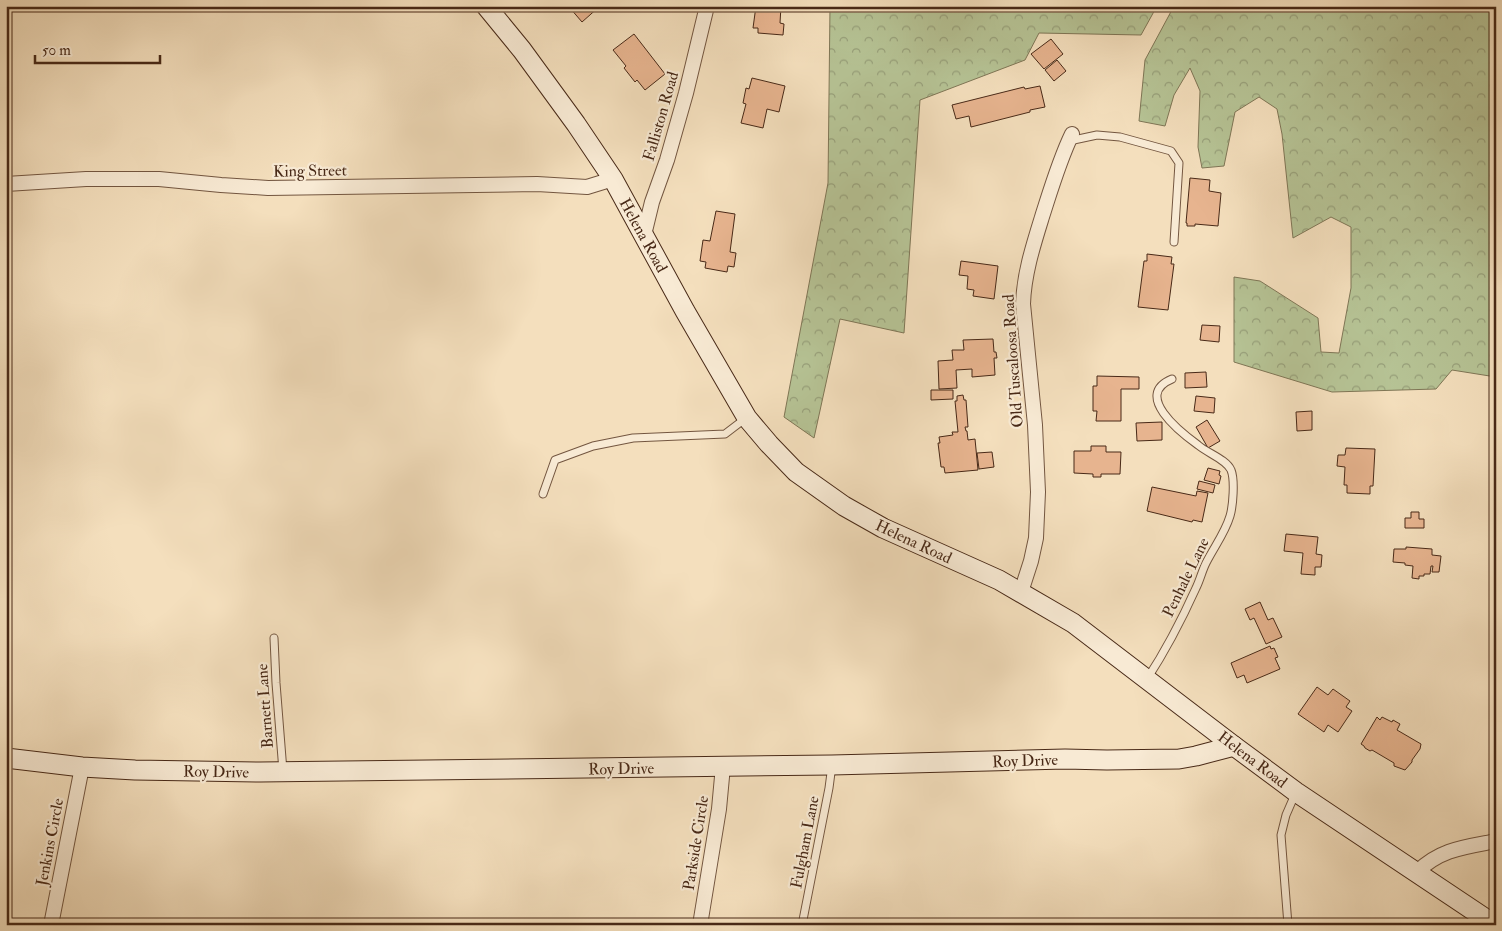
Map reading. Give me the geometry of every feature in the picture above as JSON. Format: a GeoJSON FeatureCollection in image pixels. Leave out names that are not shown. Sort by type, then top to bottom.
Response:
{"type":"FeatureCollection","features":[{"type":"Feature","properties":{"kind":"main road","name":"Helena Road"},"geometry":{"type":"LineString","coordinates":[[486,6],[522,50],[613,179],[685,311],[747,418],[796,472],[844,506],[883,528],[1000,580],[1073,623],[1296,792],[1495,925]]}},
{"type":"Feature","properties":{"kind":"main road","name":"Roy Drive"},"geometry":{"type":"LineString","coordinates":[[6,758],[82,767],[136,770],[283,772],[832,765],[1065,758],[1179,759],[1234,746]]}},
{"type":"Feature","properties":{"kind":"street","name":"Falliston Road"},"geometry":{"type":"LineString","coordinates":[[644,235],[652,202],[667,160],[686,93],[707,6]]}},
{"type":"Feature","properties":{"kind":"street","name":"Old Tuscaloosa Road"},"geometry":{"type":"LineString","coordinates":[[1022,592],[1032,561],[1036,538],[1038,492],[1035,425],[1023,304],[1024,288],[1034,244],[1057,168],[1070,137]]}},
{"type":"Feature","properties":{"kind":"street","name":"King Street"},"geometry":{"type":"LineString","coordinates":[[6,184],[78,179],[159,179],[268,188],[537,184],[587,187],[613,179]]}},
{"type":"Feature","properties":{"kind":"street","name":"Parkside Circle"},"geometry":{"type":"LineString","coordinates":[[700,925],[719,809],[723,766]]}},
{"type":"Feature","properties":{"kind":"street","name":"Jenkins Circle"},"geometry":{"type":"LineString","coordinates":[[51,925],[82,767]]}},
{"type":"Feature","properties":{"kind":"street"},"geometry":{"type":"LineString","coordinates":[[1417,872],[1427,862],[1439,855],[1457,848],[1496,841]]}},
{"type":"Feature","properties":{"kind":"lane"},"geometry":{"type":"LineString","coordinates":[[1070,137],[1120,136],[1171,150],[1178,163],[1174,242]]}},
{"type":"Feature","properties":{"kind":"lane","name":"Penhale Lane"},"geometry":{"type":"LineString","coordinates":[[1147,679],[1197,587],[1206,563],[1231,514],[1233,483],[1231,470],[1224,462],[1199,447],[1180,430],[1162,412],[1158,404],[1156,395],[1162,382],[1172,378]]}},
{"type":"Feature","properties":{"kind":"lane"},"geometry":{"type":"LineString","coordinates":[[543,494],[555,460],[593,446],[633,438],[725,434],[747,418]]}},
{"type":"Feature","properties":{"kind":"lane","name":"Barnett Lane"},"geometry":{"type":"LineString","coordinates":[[274,638],[276,692],[283,772]]}},
{"type":"Feature","properties":{"kind":"lane","name":"Fulgham Lane"},"geometry":{"type":"LineString","coordinates":[[802,925],[832,765]]}},
{"type":"Feature","properties":{"kind":"lane"},"geometry":{"type":"LineString","coordinates":[[1288,925],[1281,835],[1286,815],[1296,792]]}},
{"type":"Feature","properties":{"kind":"green space"},"geometry":{"type":"Polygon","coordinates":[[[830,6],[1157,6],[1141,35],[1039,33],[1025,60],[920,100],[904,333],[840,319],[814,438],[784,417],[828,183],[830,6]]]}},
{"type":"Feature","properties":{"kind":"green space"},"geometry":{"type":"Polygon","coordinates":[[[1174,6],[1496,6],[1496,377],[1452,370],[1436,389],[1332,392],[1234,362],[1234,277],[1260,281],[1318,318],[1321,352],[1339,353],[1351,288],[1351,227],[1331,217],[1293,238],[1282,134],[1277,109],[1259,97],[1235,112],[1224,166],[1202,168],[1198,147],[1200,91],[1190,68],[1174,95],[1165,126],[1139,121],[1145,60],[1174,6]]]}},
{"type":"Feature","properties":{"kind":"building"},"geometry":{"type":"Polygon","coordinates":[[[563,6],[600,6],[582,22],[570,8],[567,11],[563,6]]]}},
{"type":"Feature","properties":{"kind":"building"},"geometry":{"type":"Polygon","coordinates":[[[756,6],[781,6],[780,23],[784,24],[783,35],[758,33],[758,28],[753,28],[756,6]]]}},
{"type":"Feature","properties":{"kind":"building"},"geometry":{"type":"Polygon","coordinates":[[[634,34],[665,74],[645,90],[637,80],[635,82],[624,68],[626,66],[613,50],[634,34]]]}},
{"type":"Feature","properties":{"kind":"building"},"geometry":{"type":"Polygon","coordinates":[[[1051,39],[1063,54],[1044,69],[1031,54],[1051,39]]]}},
{"type":"Feature","properties":{"kind":"building"},"geometry":{"type":"Polygon","coordinates":[[[1057,60],[1066,71],[1054,81],[1045,70],[1057,60]]]}},
{"type":"Feature","properties":{"kind":"building"},"geometry":{"type":"Polygon","coordinates":[[[752,78],[785,86],[779,112],[767,109],[763,128],[741,123],[746,104],[743,103],[746,88],[749,89],[752,78]]]}},
{"type":"Feature","properties":{"kind":"building"},"geometry":{"type":"Polygon","coordinates":[[[1040,86],[1045,107],[971,127],[969,116],[956,119],[952,105],[1024,87],[1025,89],[1040,86]]]}},
{"type":"Feature","properties":{"kind":"building"},"geometry":{"type":"Polygon","coordinates":[[[1190,178],[1210,180],[1209,191],[1221,193],[1218,226],[1195,224],[1195,226],[1187,226],[1190,178]]]}},
{"type":"Feature","properties":{"kind":"building"},"geometry":{"type":"Polygon","coordinates":[[[716,211],[735,214],[730,252],[736,253],[734,267],[728,266],[727,272],[705,268],[706,262],[700,261],[703,240],[710,241],[716,211]]]}},
{"type":"Feature","properties":{"kind":"building"},"geometry":{"type":"Polygon","coordinates":[[[1147,254],[1172,257],[1171,264],[1174,264],[1168,310],[1138,307],[1144,261],[1147,261],[1147,254]]]}},
{"type":"Feature","properties":{"kind":"building"},"geometry":{"type":"Polygon","coordinates":[[[961,261],[998,266],[994,299],[973,296],[974,290],[967,289],[968,276],[959,275],[961,261]]]}},
{"type":"Feature","properties":{"kind":"building"},"geometry":{"type":"Polygon","coordinates":[[[1202,325],[1220,326],[1219,342],[1200,340],[1202,325]]]}},
{"type":"Feature","properties":{"kind":"building"},"geometry":{"type":"Polygon","coordinates":[[[993,339],[994,352],[996,352],[997,358],[994,358],[995,375],[972,377],[972,369],[956,370],[957,388],[939,389],[938,361],[953,360],[952,350],[964,350],[963,340],[993,339]]]}},
{"type":"Feature","properties":{"kind":"building"},"geometry":{"type":"Polygon","coordinates":[[[1206,372],[1207,387],[1185,388],[1185,373],[1206,372]]]}},
{"type":"Feature","properties":{"kind":"building"},"geometry":{"type":"Polygon","coordinates":[[[1097,376],[1139,377],[1139,389],[1121,389],[1121,421],[1096,421],[1097,411],[1093,411],[1093,386],[1097,386],[1097,376]]]}},
{"type":"Feature","properties":{"kind":"building"},"geometry":{"type":"Polygon","coordinates":[[[931,390],[953,390],[953,399],[931,400],[931,390]]]}},
{"type":"Feature","properties":{"kind":"building"},"geometry":{"type":"Polygon","coordinates":[[[963,395],[964,400],[966,400],[968,427],[965,427],[968,440],[975,439],[978,470],[945,473],[944,467],[941,467],[939,437],[953,435],[952,432],[958,432],[955,401],[957,401],[957,396],[963,395]]]}},
{"type":"Feature","properties":{"kind":"building"},"geometry":{"type":"Polygon","coordinates":[[[1196,396],[1215,398],[1214,413],[1194,411],[1196,396]]]}},
{"type":"Feature","properties":{"kind":"building"},"geometry":{"type":"Polygon","coordinates":[[[1312,411],[1312,430],[1297,431],[1296,412],[1312,411]]]}},
{"type":"Feature","properties":{"kind":"building"},"geometry":{"type":"Polygon","coordinates":[[[1207,420],[1220,441],[1208,448],[1196,427],[1207,420]]]}},
{"type":"Feature","properties":{"kind":"building"},"geometry":{"type":"Polygon","coordinates":[[[1162,422],[1162,440],[1137,441],[1136,423],[1162,422]]]}},
{"type":"Feature","properties":{"kind":"building"},"geometry":{"type":"Polygon","coordinates":[[[1091,446],[1106,446],[1106,452],[1121,452],[1120,474],[1101,474],[1101,477],[1093,477],[1093,474],[1074,473],[1074,451],[1091,451],[1091,446]]]}},
{"type":"Feature","properties":{"kind":"building"},"geometry":{"type":"Polygon","coordinates":[[[1346,448],[1375,449],[1373,486],[1370,486],[1370,494],[1347,493],[1347,485],[1344,485],[1345,467],[1337,466],[1338,455],[1345,455],[1346,448]]]}},
{"type":"Feature","properties":{"kind":"building"},"geometry":{"type":"Polygon","coordinates":[[[992,452],[994,467],[979,469],[977,453],[992,452]]]}},
{"type":"Feature","properties":{"kind":"building"},"geometry":{"type":"Polygon","coordinates":[[[1208,468],[1220,471],[1219,484],[1204,480],[1208,468]]]}},
{"type":"Feature","properties":{"kind":"building"},"geometry":{"type":"Polygon","coordinates":[[[1199,481],[1215,485],[1213,493],[1197,489],[1199,481]]]}},
{"type":"Feature","properties":{"kind":"building"},"geometry":{"type":"Polygon","coordinates":[[[1152,487],[1196,496],[1197,491],[1208,493],[1202,522],[1193,520],[1192,522],[1147,511],[1152,487]]]}},
{"type":"Feature","properties":{"kind":"building"},"geometry":{"type":"Polygon","coordinates":[[[1411,512],[1419,512],[1419,519],[1424,519],[1424,528],[1405,528],[1405,518],[1411,518],[1411,512]]]}},
{"type":"Feature","properties":{"kind":"building"},"geometry":{"type":"Polygon","coordinates":[[[1286,534],[1318,537],[1316,554],[1322,555],[1321,567],[1315,567],[1315,575],[1301,574],[1303,553],[1284,551],[1286,534]]]}},
{"type":"Feature","properties":{"kind":"building"},"geometry":{"type":"Polygon","coordinates":[[[1406,547],[1432,549],[1432,555],[1441,556],[1439,572],[1432,572],[1433,566],[1431,566],[1430,574],[1419,576],[1419,579],[1412,578],[1413,566],[1393,562],[1394,549],[1406,549],[1406,547]]]}},
{"type":"Feature","properties":{"kind":"building"},"geometry":{"type":"Polygon","coordinates":[[[1260,602],[1268,620],[1273,618],[1282,637],[1266,644],[1254,618],[1250,620],[1245,609],[1260,602]]]}},
{"type":"Feature","properties":{"kind":"building"},"geometry":{"type":"Polygon","coordinates":[[[1270,646],[1271,649],[1274,648],[1278,657],[1275,658],[1280,669],[1247,683],[1244,675],[1237,678],[1231,663],[1270,646]]]}},
{"type":"Feature","properties":{"kind":"building"},"geometry":{"type":"Polygon","coordinates":[[[1317,687],[1328,695],[1333,689],[1350,701],[1346,707],[1352,711],[1338,732],[1328,725],[1324,732],[1298,714],[1317,687]]]}},
{"type":"Feature","properties":{"kind":"building"},"geometry":{"type":"Polygon","coordinates":[[[1377,717],[1380,720],[1382,717],[1400,724],[1397,730],[1421,744],[1412,762],[1405,770],[1394,766],[1394,763],[1372,750],[1370,751],[1361,744],[1377,717]]]}}]}
